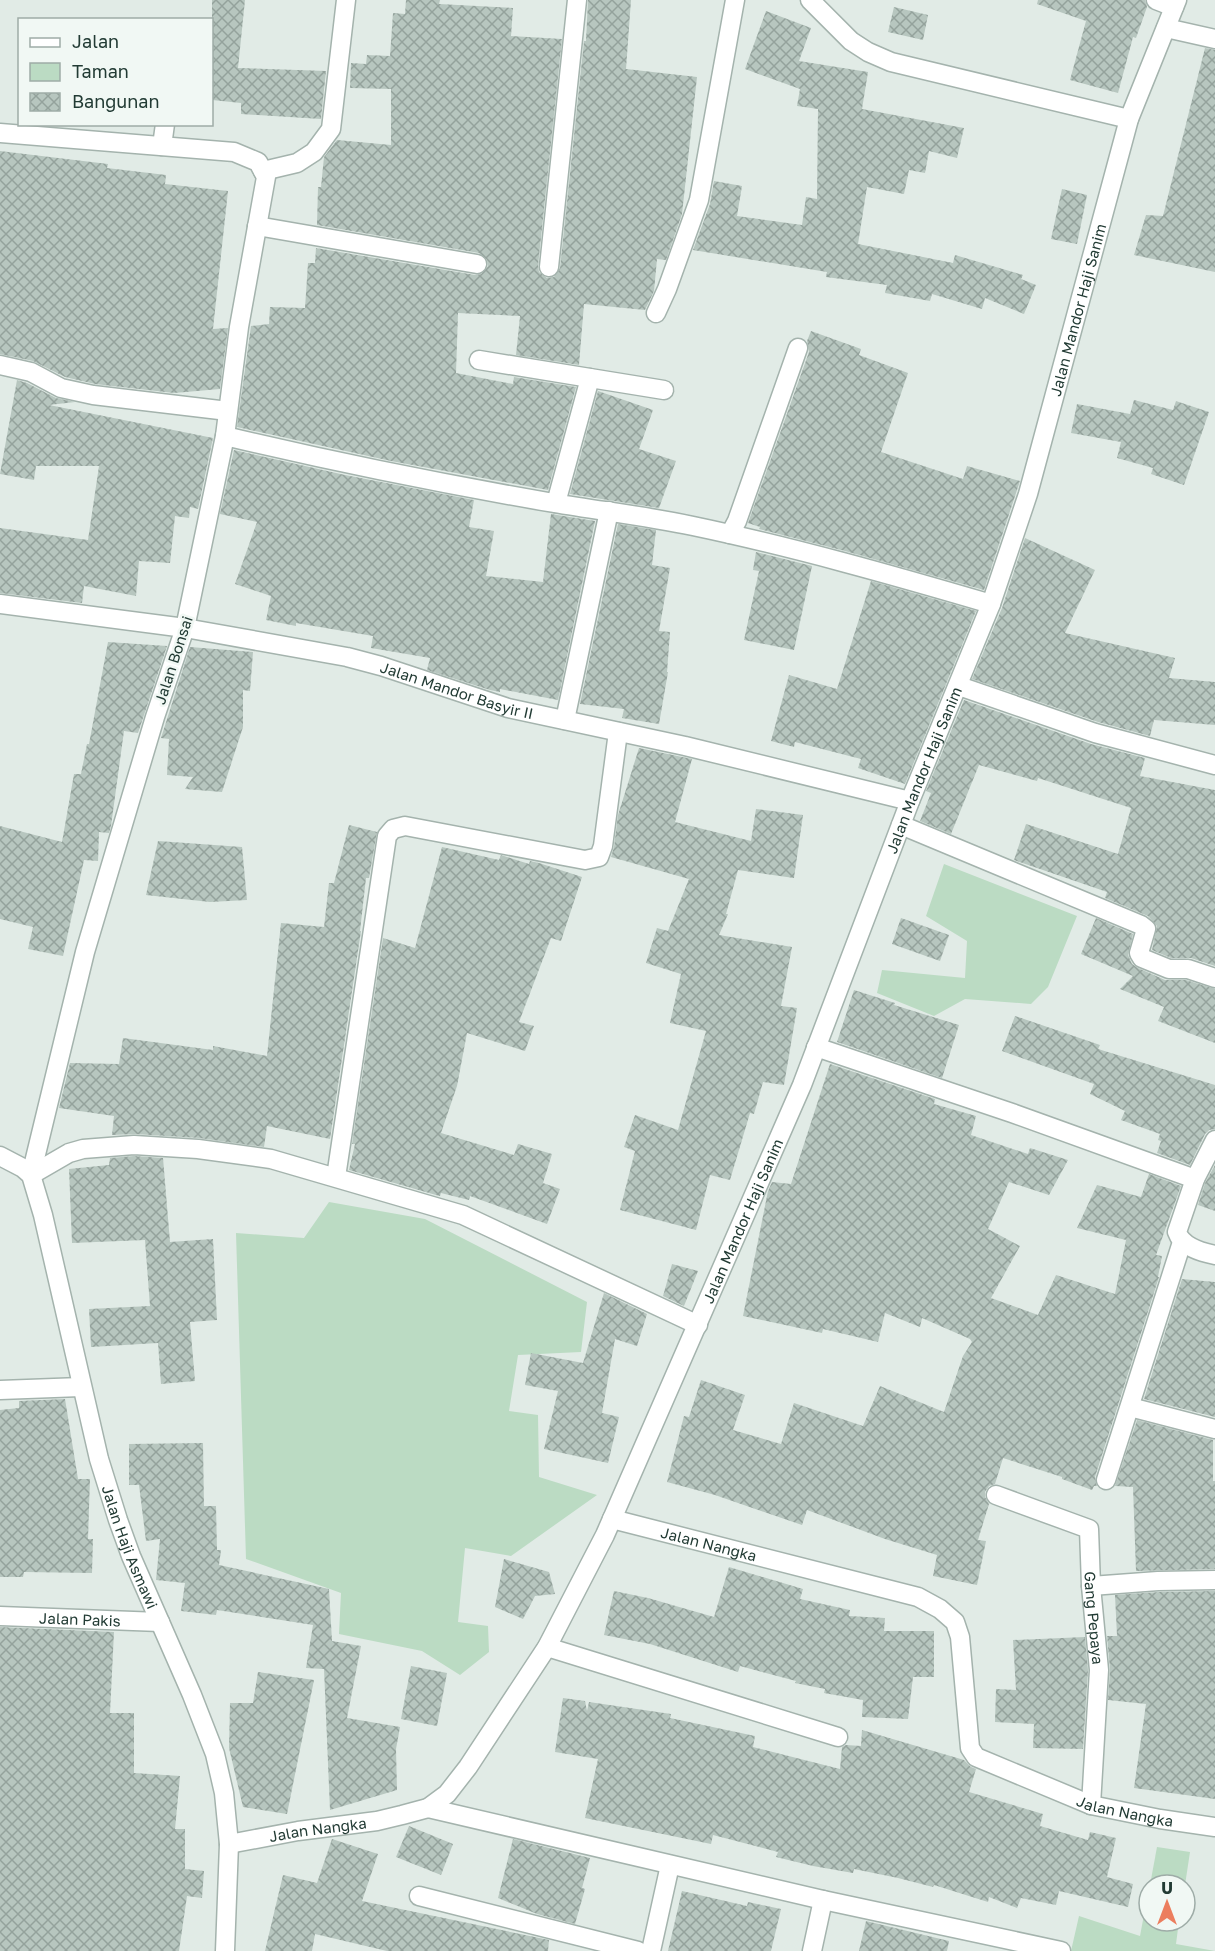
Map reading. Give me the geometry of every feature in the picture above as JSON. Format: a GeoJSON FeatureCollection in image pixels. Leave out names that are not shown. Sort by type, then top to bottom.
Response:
{"type":"FeatureCollection","features":[{"type":"Feature","properties":{"kind":"street"},"geometry":{"type":"LineString","coordinates":[[0,133],[234,152],[258,162],[263,171],[297,163],[314,152],[331,129],[346,0]]}},
{"type":"Feature","properties":{"kind":"street"},"geometry":{"type":"LineString","coordinates":[[549,267],[577,0]]}},
{"type":"Feature","properties":{"kind":"street"},"geometry":{"type":"LineString","coordinates":[[656,312],[667,289],[699,200],[735,0]]}},
{"type":"Feature","properties":{"kind":"street"},"geometry":{"type":"LineString","coordinates":[[810,0],[851,41],[868,52],[891,62],[1128,119]]}},
{"type":"Feature","properties":{"kind":"street"},"geometry":{"type":"LineString","coordinates":[[1156,0],[1176,4]]}},
{"type":"Feature","properties":{"kind":"street","name":"Jalan Mandor Haji Sanim"},"geometry":{"type":"LineString","coordinates":[[612,1519],[801,1085],[910,801],[991,604],[1028,494],[1128,119],[1176,4]]}},
{"type":"Feature","properties":{"kind":"street"},"geometry":{"type":"LineString","coordinates":[[1166,28],[1215,39]]}},
{"type":"Feature","properties":{"kind":"street"},"geometry":{"type":"LineString","coordinates":[[162,146],[165,126]]}},
{"type":"Feature","properties":{"kind":"street","name":"Jalan Bonsai"},"geometry":{"type":"LineString","coordinates":[[31,1175],[85,952],[155,717],[185,628],[225,436],[239,327],[266,177],[263,171]]}},
{"type":"Feature","properties":{"kind":"street"},"geometry":{"type":"LineString","coordinates":[[257,226],[477,264]]}},
{"type":"Feature","properties":{"kind":"street"},"geometry":{"type":"LineString","coordinates":[[730,534],[737,521],[798,348]]}},
{"type":"Feature","properties":{"kind":"street"},"geometry":{"type":"LineString","coordinates":[[479,360],[664,390]]}},
{"type":"Feature","properties":{"kind":"street"},"geometry":{"type":"LineString","coordinates":[[0,365],[31,372],[62,388],[93,395],[228,411]]}},
{"type":"Feature","properties":{"kind":"street"},"geometry":{"type":"LineString","coordinates":[[556,504],[590,378]]}},
{"type":"Feature","properties":{"kind":"street"},"geometry":{"type":"LineString","coordinates":[[225,436],[397,475],[730,534],[870,568],[991,604]]}},
{"type":"Feature","properties":{"kind":"street"},"geometry":{"type":"LineString","coordinates":[[565,720],[609,511]]}},
{"type":"Feature","properties":{"kind":"street","name":"Jalan Mandor Basyir II"},"geometry":{"type":"LineString","coordinates":[[0,604],[185,628],[347,657],[508,708],[910,801]]}},
{"type":"Feature","properties":{"kind":"street"},"geometry":{"type":"LineString","coordinates":[[958,686],[1095,733],[1215,765]]}},
{"type":"Feature","properties":{"kind":"street"},"geometry":{"type":"LineString","coordinates":[[336,1177],[387,836],[393,829],[405,826],[585,860],[599,857],[603,846],[618,732]]}},
{"type":"Feature","properties":{"kind":"street"},"geometry":{"type":"LineString","coordinates":[[901,825],[1141,925],[1146,929],[1139,953],[1142,957],[1169,969],[1188,969],[1215,978]]}},
{"type":"Feature","properties":{"kind":"street"},"geometry":{"type":"LineString","coordinates":[[816,1047],[1012,1113],[1195,1179]]}},
{"type":"Feature","properties":{"kind":"street"},"geometry":{"type":"LineString","coordinates":[[1215,1140],[1195,1179],[1177,1232],[1182,1242],[1215,1256]]}},
{"type":"Feature","properties":{"kind":"street"},"geometry":{"type":"LineString","coordinates":[[0,1156],[31,1175],[76,1150],[134,1145],[232,1152],[271,1159],[463,1215],[698,1325]]}},
{"type":"Feature","properties":{"kind":"street","name":"Jalan Haji Asmawi"},"geometry":{"type":"LineString","coordinates":[[31,1175],[44,1215],[99,1459],[118,1520],[215,1754],[224,1793],[229,1845],[225,1951]]}},
{"type":"Feature","properties":{"kind":"street"},"geometry":{"type":"LineString","coordinates":[[1106,1480],[1182,1242]]}},
{"type":"Feature","properties":{"kind":"street"},"geometry":{"type":"LineString","coordinates":[[0,1390],[81,1387]]}},
{"type":"Feature","properties":{"kind":"street"},"geometry":{"type":"LineString","coordinates":[[1130,1407],[1215,1429]]}},
{"type":"Feature","properties":{"kind":"street","name":"Gang Pepaya"},"geometry":{"type":"LineString","coordinates":[[996,1495],[1089,1529],[1091,1586],[1099,1670],[1091,1805]]}},
{"type":"Feature","properties":{"kind":"street","name":"Jalan Nangka"},"geometry":{"type":"LineString","coordinates":[[229,1845],[298,1831],[377,1821],[428,1808],[447,1794],[468,1767],[547,1647],[612,1519],[918,1597],[940,1609],[955,1622],[960,1637],[970,1748],[976,1758],[1091,1805],[1215,1827]]}},
{"type":"Feature","properties":{"kind":"street"},"geometry":{"type":"LineString","coordinates":[[1091,1586],[1215,1580]]}},
{"type":"Feature","properties":{"kind":"street","name":"Jalan Pakis"},"geometry":{"type":"LineString","coordinates":[[0,1616],[160,1622]]}},
{"type":"Feature","properties":{"kind":"street"},"geometry":{"type":"LineString","coordinates":[[547,1647],[838,1737]]}},
{"type":"Feature","properties":{"kind":"street"},"geometry":{"type":"LineString","coordinates":[[428,1808],[823,1900],[974,1943],[1061,1951]]}},
{"type":"Feature","properties":{"kind":"street"},"geometry":{"type":"LineString","coordinates":[[651,1951],[670,1865]]}},
{"type":"Feature","properties":{"kind":"street"},"geometry":{"type":"LineString","coordinates":[[419,1896],[638,1951]]}},
{"type":"Feature","properties":{"kind":"street"},"geometry":{"type":"LineString","coordinates":[[812,1951],[823,1900]]}},
{"type":"Feature","properties":{"kind":"green space"},"geometry":{"type":"Polygon","coordinates":[[[944,864],[1077,916],[1048,987],[1031,1004],[965,999],[934,1016],[877,993],[882,970],[965,978],[967,941],[926,916],[944,864]]]}},
{"type":"Feature","properties":{"kind":"green space"},"geometry":{"type":"Polygon","coordinates":[[[329,1202],[425,1219],[587,1302],[581,1352],[518,1355],[509,1411],[538,1415],[539,1477],[597,1495],[511,1556],[465,1548],[458,1622],[488,1626],[489,1652],[460,1675],[422,1651],[339,1634],[341,1593],[246,1559],[236,1233],[304,1238],[329,1202]]]}},
{"type":"Feature","properties":{"kind":"green space"},"geometry":{"type":"Polygon","coordinates":[[[1157,1847],[1190,1852],[1187,1873],[1152,1873],[1157,1847]]]}},
{"type":"Feature","properties":{"kind":"green space"},"geometry":{"type":"Polygon","coordinates":[[[1079,1916],[1140,1936],[1141,1933],[1177,1933],[1176,1944],[1215,1951],[1071,1951],[1079,1916]]]}},
{"type":"Feature","properties":{"kind":"building"},"geometry":{"type":"Polygon","coordinates":[[[212,0],[245,0],[238,68],[326,71],[321,119],[241,114],[241,103],[213,100],[212,0]]]}},
{"type":"Feature","properties":{"kind":"building"},"geometry":{"type":"Polygon","coordinates":[[[406,0],[440,0],[439,4],[513,8],[511,36],[562,39],[538,266],[539,272],[547,278],[554,277],[560,268],[584,41],[586,41],[588,0],[631,0],[626,69],[697,77],[682,214],[666,260],[657,259],[654,291],[645,310],[584,304],[579,365],[516,355],[520,316],[458,313],[456,373],[513,384],[514,377],[576,387],[548,490],[391,461],[237,427],[251,326],[269,324],[270,307],[305,308],[308,263],[315,263],[316,248],[475,275],[481,274],[488,266],[487,260],[479,253],[317,225],[318,187],[321,187],[324,157],[337,140],[391,145],[391,89],[350,88],[351,63],[366,64],[367,55],[390,56],[393,13],[405,14],[406,0]]]}},
{"type":"Feature","properties":{"kind":"building"},"geometry":{"type":"Polygon","coordinates":[[[1038,0],[1145,0],[1147,7],[1136,38],[1133,37],[1118,93],[1070,80],[1086,21],[1037,4],[1038,0]]]}},
{"type":"Feature","properties":{"kind":"building"},"geometry":{"type":"Polygon","coordinates":[[[894,7],[928,15],[923,40],[888,32],[894,7]]]}},
{"type":"Feature","properties":{"kind":"building"},"geometry":{"type":"Polygon","coordinates":[[[766,11],[811,28],[799,61],[868,72],[862,109],[964,128],[957,158],[929,151],[925,173],[909,170],[904,194],[867,187],[858,244],[953,263],[955,255],[1023,275],[1021,279],[1036,285],[1024,314],[985,298],[982,309],[932,294],[930,301],[885,293],[887,285],[826,277],[827,272],[693,250],[710,204],[714,181],[742,186],[737,216],[802,225],[806,197],[817,199],[818,109],[797,106],[800,89],[745,69],[766,11]]]}},
{"type":"Feature","properties":{"kind":"building"},"geometry":{"type":"Polygon","coordinates":[[[1205,48],[1215,50],[1215,272],[1134,255],[1146,215],[1163,216],[1205,48]]]}},
{"type":"Feature","properties":{"kind":"building"},"geometry":{"type":"Polygon","coordinates":[[[0,151],[108,164],[107,168],[166,175],[165,184],[228,191],[213,329],[228,328],[220,389],[174,393],[95,384],[65,377],[33,361],[0,354],[0,151]]]}},
{"type":"Feature","properties":{"kind":"building"},"geometry":{"type":"Polygon","coordinates":[[[1062,189],[1087,195],[1077,244],[1051,239],[1062,189]]]}},
{"type":"Feature","properties":{"kind":"building"},"geometry":{"type":"Polygon","coordinates":[[[811,331],[861,349],[859,355],[908,373],[881,452],[963,479],[967,466],[1020,481],[984,590],[759,529],[760,527],[748,523],[809,352],[807,341],[811,331]]]}},
{"type":"Feature","properties":{"kind":"building"},"geometry":{"type":"Polygon","coordinates":[[[17,380],[56,398],[75,402],[49,405],[213,438],[198,509],[190,507],[189,518],[175,516],[170,563],[139,561],[136,596],[84,586],[82,603],[0,593],[0,528],[88,540],[99,466],[36,466],[34,480],[0,474],[17,380]]]}},
{"type":"Feature","properties":{"kind":"building"},"geometry":{"type":"Polygon","coordinates":[[[598,391],[653,410],[639,449],[676,461],[659,508],[570,494],[598,391]]]}},
{"type":"Feature","properties":{"kind":"building"},"geometry":{"type":"Polygon","coordinates":[[[1134,400],[1173,410],[1176,401],[1209,412],[1184,485],[1151,474],[1153,468],[1117,458],[1121,442],[1071,433],[1077,404],[1130,414],[1134,400]]]}},
{"type":"Feature","properties":{"kind":"building"},"geometry":{"type":"Polygon","coordinates":[[[234,450],[345,475],[474,500],[469,527],[494,531],[486,576],[543,582],[551,514],[595,521],[558,700],[500,689],[500,692],[490,690],[427,670],[430,658],[371,648],[373,636],[266,620],[271,596],[235,584],[257,522],[220,514],[234,450]]]}},
{"type":"Feature","properties":{"kind":"building"},"geometry":{"type":"Polygon","coordinates":[[[618,524],[656,530],[652,565],[670,568],[659,631],[670,632],[668,672],[659,724],[622,718],[624,709],[580,704],[618,524]]]}},
{"type":"Feature","properties":{"kind":"building"},"geometry":{"type":"Polygon","coordinates":[[[1025,538],[1095,570],[1065,633],[1175,658],[1169,678],[1215,682],[1215,725],[1154,720],[1150,736],[1098,722],[972,679],[1002,608],[1025,538]]]}},
{"type":"Feature","properties":{"kind":"building"},"geometry":{"type":"Polygon","coordinates":[[[756,552],[812,566],[794,650],[744,640],[759,571],[753,570],[756,552]]]}},
{"type":"Feature","properties":{"kind":"building"},"geometry":{"type":"Polygon","coordinates":[[[871,581],[976,611],[905,784],[858,768],[861,759],[795,742],[794,747],[771,741],[789,675],[837,689],[871,581]]]}},
{"type":"Feature","properties":{"kind":"building"},"geometry":{"type":"Polygon","coordinates":[[[108,642],[167,646],[138,733],[124,731],[111,826],[109,833],[99,832],[98,861],[84,860],[63,956],[28,949],[33,927],[0,919],[0,826],[62,842],[74,774],[81,774],[87,744],[89,744],[108,642]]]}},
{"type":"Feature","properties":{"kind":"building"},"geometry":{"type":"Polygon","coordinates":[[[190,647],[253,652],[250,691],[243,690],[243,727],[222,792],[185,789],[193,777],[167,775],[169,739],[161,738],[190,647]]]}},
{"type":"Feature","properties":{"kind":"building"},"geometry":{"type":"Polygon","coordinates":[[[964,700],[1091,744],[1145,758],[1140,776],[1215,790],[1215,966],[1191,958],[1171,958],[1152,950],[1157,926],[1148,916],[1105,898],[1107,892],[1014,860],[1026,824],[1118,854],[1131,808],[1038,778],[1037,781],[979,765],[951,834],[920,821],[931,793],[926,791],[964,700]]]}},
{"type":"Feature","properties":{"kind":"building"},"geometry":{"type":"Polygon","coordinates":[[[639,748],[692,759],[675,822],[751,841],[756,809],[803,815],[794,878],[738,870],[726,914],[728,914],[719,935],[792,947],[781,1006],[797,1008],[784,1085],[763,1082],[754,1114],[750,1113],[730,1180],[710,1175],[696,1230],[620,1210],[635,1151],[624,1147],[635,1115],[678,1130],[706,1031],[670,1023],[681,974],[646,963],[657,928],[668,931],[689,879],[611,857],[618,815],[639,748]]]}},
{"type":"Feature","properties":{"kind":"building"},"geometry":{"type":"Polygon","coordinates":[[[349,825],[377,832],[369,878],[366,878],[361,931],[330,1139],[267,1126],[264,1147],[199,1138],[112,1135],[114,1116],[59,1108],[70,1063],[119,1064],[123,1038],[213,1050],[213,1046],[267,1056],[281,923],[324,927],[329,883],[334,883],[349,825]]]}},
{"type":"Feature","properties":{"kind":"building"},"geometry":{"type":"Polygon","coordinates":[[[158,841],[242,847],[247,900],[210,902],[146,895],[158,841]]]}},
{"type":"Feature","properties":{"kind":"building"},"geometry":{"type":"Polygon","coordinates":[[[442,847],[499,860],[501,855],[529,864],[530,861],[582,877],[561,941],[551,938],[519,1022],[534,1026],[525,1051],[467,1033],[457,1086],[441,1133],[514,1155],[518,1144],[552,1154],[543,1183],[560,1189],[547,1224],[470,1196],[469,1200],[441,1193],[440,1196],[349,1170],[355,1144],[352,1144],[383,938],[415,948],[442,847]]]}},
{"type":"Feature","properties":{"kind":"building"},"geometry":{"type":"Polygon","coordinates":[[[901,918],[949,935],[940,961],[892,944],[901,918]]]}},
{"type":"Feature","properties":{"kind":"building"},"geometry":{"type":"Polygon","coordinates":[[[1096,918],[1133,934],[1128,955],[1132,964],[1138,968],[1165,980],[1186,980],[1215,989],[1215,1043],[1158,1021],[1164,1007],[1120,989],[1133,976],[1081,954],[1096,918]]]}},
{"type":"Feature","properties":{"kind":"building"},"geometry":{"type":"Polygon","coordinates":[[[854,990],[959,1025],[942,1078],[837,1042],[854,990]]]}},
{"type":"Feature","properties":{"kind":"building"},"geometry":{"type":"Polygon","coordinates":[[[1015,1016],[1100,1045],[1098,1049],[1215,1085],[1215,1129],[1205,1134],[1190,1165],[1157,1153],[1161,1141],[1158,1140],[1160,1134],[1121,1120],[1125,1111],[1090,1094],[1094,1084],[1002,1051],[1015,1016]]]}},
{"type":"Feature","properties":{"kind":"building"},"geometry":{"type":"Polygon","coordinates":[[[830,1064],[935,1099],[934,1104],[976,1116],[971,1135],[1028,1154],[1030,1148],[1068,1160],[1049,1195],[1009,1182],[988,1229],[1020,1246],[991,1298],[1038,1315],[1056,1275],[1115,1294],[1126,1240],[1077,1228],[1097,1185],[1141,1197],[1149,1174],[1181,1186],[1156,1255],[1162,1256],[1159,1277],[1095,1477],[1097,1486],[1094,1486],[1092,1490],[1062,1479],[1062,1477],[1003,1458],[995,1484],[989,1486],[985,1492],[989,1504],[978,1540],[986,1541],[977,1585],[933,1576],[937,1555],[885,1539],[807,1510],[802,1525],[715,1495],[667,1482],[684,1416],[689,1417],[701,1380],[745,1395],[733,1430],[781,1444],[794,1403],[863,1426],[880,1386],[944,1412],[963,1356],[972,1342],[970,1339],[922,1318],[920,1327],[885,1313],[878,1342],[823,1329],[822,1333],[743,1316],[768,1191],[772,1182],[791,1184],[830,1064]]]}},
{"type":"Feature","properties":{"kind":"building"},"geometry":{"type":"Polygon","coordinates":[[[134,1156],[163,1158],[170,1242],[213,1239],[217,1320],[190,1322],[195,1381],[161,1384],[158,1343],[91,1347],[89,1309],[150,1306],[145,1240],[72,1243],[69,1169],[109,1165],[110,1158],[134,1156]]]}},
{"type":"Feature","properties":{"kind":"building"},"geometry":{"type":"Polygon","coordinates":[[[1215,1165],[1215,1211],[1198,1205],[1205,1183],[1215,1165]]]}},
{"type":"Feature","properties":{"kind":"building"},"geometry":{"type":"Polygon","coordinates":[[[672,1264],[698,1271],[684,1306],[663,1296],[672,1264]]]}},
{"type":"Feature","properties":{"kind":"building"},"geometry":{"type":"Polygon","coordinates":[[[1182,1279],[1215,1282],[1215,1417],[1144,1399],[1182,1279]]]}},
{"type":"Feature","properties":{"kind":"building"},"geometry":{"type":"Polygon","coordinates":[[[604,1293],[647,1314],[637,1346],[615,1339],[602,1413],[619,1417],[608,1463],[544,1449],[558,1391],[525,1385],[531,1353],[583,1363],[604,1293]]]}},
{"type":"Feature","properties":{"kind":"building"},"geometry":{"type":"Polygon","coordinates":[[[65,1399],[78,1479],[90,1479],[88,1539],[93,1539],[92,1573],[24,1572],[23,1577],[0,1577],[0,1410],[19,1408],[19,1401],[65,1399]]]}},
{"type":"Feature","properties":{"kind":"building"},"geometry":{"type":"Polygon","coordinates":[[[1137,1420],[1213,1440],[1215,1569],[1136,1571],[1133,1487],[1115,1486],[1137,1420]]]}},
{"type":"Feature","properties":{"kind":"building"},"geometry":{"type":"Polygon","coordinates":[[[203,1443],[204,1506],[216,1506],[217,1550],[221,1550],[219,1565],[329,1589],[332,1641],[361,1646],[347,1718],[400,1727],[396,1749],[397,1790],[330,1810],[324,1669],[306,1668],[313,1625],[217,1610],[216,1615],[181,1611],[185,1583],[156,1580],[160,1539],[146,1541],[139,1485],[129,1485],[129,1444],[203,1443]]]}},
{"type":"Feature","properties":{"kind":"building"},"geometry":{"type":"Polygon","coordinates":[[[504,1559],[549,1572],[555,1594],[535,1596],[523,1619],[495,1607],[504,1559]]]}},
{"type":"Feature","properties":{"kind":"building"},"geometry":{"type":"Polygon","coordinates":[[[729,1567],[803,1589],[800,1599],[850,1610],[849,1616],[885,1618],[884,1631],[934,1631],[934,1677],[913,1677],[908,1719],[862,1717],[863,1700],[824,1693],[825,1689],[795,1683],[796,1681],[740,1666],[738,1672],[650,1644],[604,1635],[614,1591],[714,1617],[729,1567]]]}},
{"type":"Feature","properties":{"kind":"building"},"geometry":{"type":"Polygon","coordinates":[[[1215,1591],[1215,1799],[1134,1788],[1146,1704],[1108,1700],[1110,1669],[1107,1636],[1117,1636],[1115,1595],[1215,1591]]]}},
{"type":"Feature","properties":{"kind":"building"},"geometry":{"type":"Polygon","coordinates":[[[0,1627],[114,1632],[110,1713],[134,1713],[134,1773],[180,1776],[175,1829],[185,1829],[185,1869],[204,1871],[202,1898],[187,1896],[179,1951],[0,1951],[0,1627]]]}},
{"type":"Feature","properties":{"kind":"building"},"geometry":{"type":"Polygon","coordinates":[[[1085,1637],[1088,1670],[1083,1749],[1033,1748],[1034,1724],[995,1722],[996,1689],[1016,1690],[1013,1640],[1085,1637]]]}},
{"type":"Feature","properties":{"kind":"building"},"geometry":{"type":"Polygon","coordinates":[[[411,1666],[447,1673],[437,1726],[401,1719],[411,1666]]]}},
{"type":"Feature","properties":{"kind":"building"},"geometry":{"type":"Polygon","coordinates":[[[258,1672],[314,1680],[287,1814],[243,1807],[229,1748],[230,1703],[253,1703],[258,1672]]]}},
{"type":"Feature","properties":{"kind":"building"},"geometry":{"type":"Polygon","coordinates":[[[563,1698],[585,1701],[587,1711],[589,1702],[671,1714],[670,1718],[755,1736],[753,1747],[840,1769],[842,1747],[861,1746],[862,1730],[964,1760],[976,1769],[969,1792],[1043,1814],[1040,1826],[1088,1840],[1090,1832],[1116,1838],[1107,1877],[1133,1884],[1128,1907],[1059,1891],[1056,1905],[1021,1898],[1017,1908],[989,1897],[988,1902],[934,1885],[933,1887],[854,1869],[853,1873],[813,1866],[776,1857],[778,1852],[713,1835],[711,1844],[585,1818],[598,1759],[555,1752],[563,1698]]]}},
{"type":"Feature","properties":{"kind":"building"},"geometry":{"type":"Polygon","coordinates":[[[409,1826],[453,1844],[441,1875],[396,1857],[409,1826]]]}},
{"type":"Feature","properties":{"kind":"building"},"geometry":{"type":"Polygon","coordinates":[[[332,1839],[378,1854],[362,1901],[549,1940],[548,1951],[387,1951],[315,1934],[312,1951],[265,1951],[283,1875],[317,1883],[332,1839]]]}},
{"type":"Feature","properties":{"kind":"building"},"geometry":{"type":"Polygon","coordinates":[[[513,1839],[590,1858],[582,1888],[585,1889],[575,1924],[537,1914],[498,1898],[513,1839]]]}},
{"type":"Feature","properties":{"kind":"building"},"geometry":{"type":"Polygon","coordinates":[[[682,1891],[747,1906],[748,1902],[781,1909],[771,1951],[668,1951],[682,1891]]]}},
{"type":"Feature","properties":{"kind":"building"},"geometry":{"type":"Polygon","coordinates":[[[866,1921],[949,1941],[947,1951],[859,1951],[866,1921]]]}}]}
